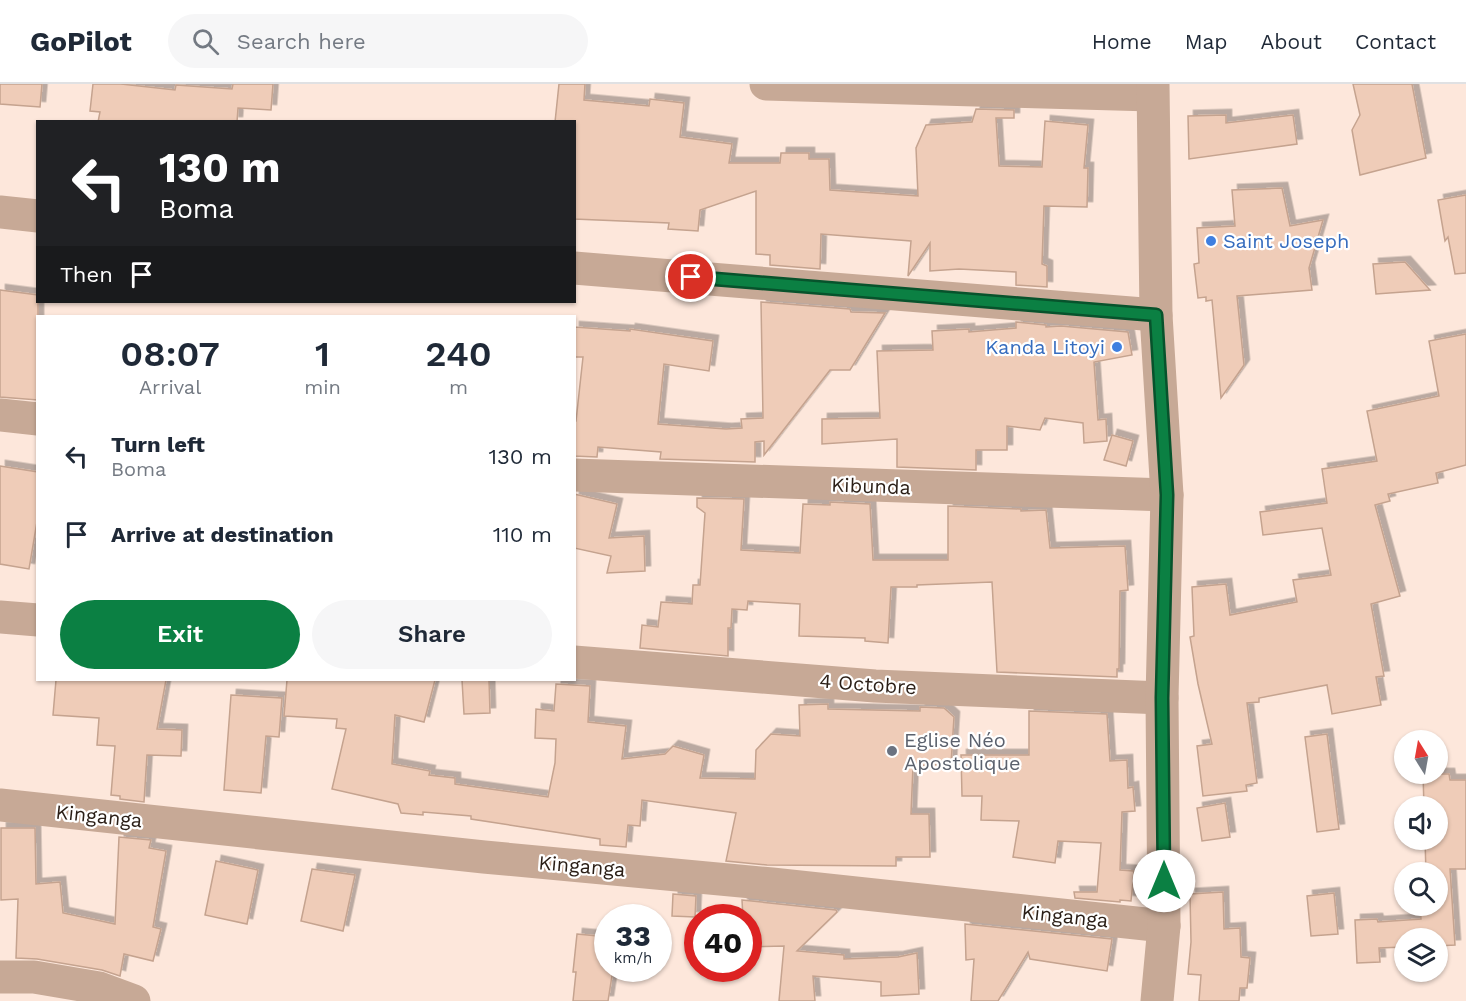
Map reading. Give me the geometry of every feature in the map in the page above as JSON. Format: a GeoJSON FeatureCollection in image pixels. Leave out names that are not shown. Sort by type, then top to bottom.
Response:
{"type":"FeatureCollection","features":[{"type":"Feature","properties":{"kind":"street"},"geometry":{"type":"LineString","coordinates":[[766,84],[1153,90],[1156,315],[1167,495],[1162,698],[1164,926],[1156,1001]]}},
{"type":"Feature","properties":{"kind":"street"},"geometry":{"type":"LineString","coordinates":[[0,212],[36,216]]}},
{"type":"Feature","properties":{"kind":"street"},"geometry":{"type":"LineString","coordinates":[[576,268],[1156,315]]}},
{"type":"Feature","properties":{"kind":"street"},"geometry":{"type":"LineString","coordinates":[[0,414],[36,419]]}},
{"type":"Feature","properties":{"kind":"street","name":"Kibunda"},"geometry":{"type":"LineString","coordinates":[[576,475],[1167,495]]}},
{"type":"Feature","properties":{"kind":"street"},"geometry":{"type":"LineString","coordinates":[[0,617],[36,620]]}},
{"type":"Feature","properties":{"kind":"street","name":"4 Octobre"},"geometry":{"type":"LineString","coordinates":[[576,662],[875,686],[1162,698]]}},
{"type":"Feature","properties":{"kind":"street","name":"Kinganga"},"geometry":{"type":"LineString","coordinates":[[0,805],[472,856],[772,884],[1164,926]]}},
{"type":"Feature","properties":{"kind":"street"},"geometry":{"type":"LineString","coordinates":[[0,976],[34,978],[99,988],[134,1001]]}},
{"type":"Feature","properties":{"kind":"building"},"geometry":{"type":"Polygon","coordinates":[[[0,84],[42,84],[40,107],[0,104],[0,84]]]}},
{"type":"Feature","properties":{"kind":"building"},"geometry":{"type":"Polygon","coordinates":[[[93,84],[121,84],[175,90],[176,85],[232,89],[233,84],[273,84],[271,110],[238,108],[237,120],[98,120],[100,112],[90,111],[93,84]]]}},
{"type":"Feature","properties":{"kind":"building"},"geometry":{"type":"Polygon","coordinates":[[[559,84],[585,84],[584,100],[649,106],[650,99],[684,103],[680,137],[732,144],[729,163],[780,163],[781,153],[809,153],[809,159],[829,159],[830,190],[918,196],[916,148],[926,125],[972,122],[976,109],[1014,110],[1014,118],[996,118],[999,166],[1042,167],[1045,121],[1088,125],[1084,168],[1088,168],[1087,207],[1044,206],[1042,264],[1047,266],[1047,287],[1016,285],[1016,272],[959,269],[930,271],[930,243],[908,276],[911,241],[821,234],[820,269],[770,265],[770,255],[756,254],[756,191],[700,210],[698,231],[668,229],[669,223],[576,219],[576,120],[555,120],[559,84]]]}},
{"type":"Feature","properties":{"kind":"building"},"geometry":{"type":"Polygon","coordinates":[[[1353,84],[1412,84],[1426,158],[1360,175],[1352,130],[1360,115],[1353,84]]]}},
{"type":"Feature","properties":{"kind":"building"},"geometry":{"type":"Polygon","coordinates":[[[1226,115],[1226,123],[1293,115],[1297,144],[1189,159],[1188,116],[1226,115]]]}},
{"type":"Feature","properties":{"kind":"building"},"geometry":{"type":"Polygon","coordinates":[[[1282,188],[1290,226],[1323,220],[1309,268],[1312,290],[1237,296],[1244,365],[1221,398],[1212,300],[1206,301],[1206,297],[1198,298],[1194,264],[1199,263],[1197,228],[1235,226],[1232,190],[1282,188]]]}},
{"type":"Feature","properties":{"kind":"building"},"geometry":{"type":"Polygon","coordinates":[[[1466,195],[1466,273],[1455,274],[1448,237],[1445,241],[1438,200],[1466,195]]]}},
{"type":"Feature","properties":{"kind":"building"},"geometry":{"type":"Polygon","coordinates":[[[1405,262],[1430,290],[1376,294],[1373,264],[1405,262]]]}},
{"type":"Feature","properties":{"kind":"building"},"geometry":{"type":"Polygon","coordinates":[[[0,290],[36,295],[38,315],[36,315],[36,400],[0,397],[0,290]]]}},
{"type":"Feature","properties":{"kind":"building"},"geometry":{"type":"Polygon","coordinates":[[[761,302],[850,309],[851,312],[885,313],[850,370],[830,370],[764,455],[764,441],[755,442],[755,462],[660,459],[661,452],[598,447],[597,457],[576,456],[576,421],[583,357],[576,357],[576,327],[630,331],[630,329],[713,341],[709,371],[664,364],[658,424],[726,429],[742,428],[741,419],[763,418],[761,302]]]}},
{"type":"Feature","properties":{"kind":"building"},"geometry":{"type":"Polygon","coordinates":[[[1016,322],[1046,325],[1046,327],[1061,326],[1128,332],[1132,355],[1094,362],[1098,420],[1106,419],[1107,441],[1084,443],[1083,423],[1045,418],[1040,430],[1007,426],[1007,450],[976,450],[976,470],[897,467],[897,439],[822,444],[822,419],[880,418],[877,351],[933,350],[932,331],[969,329],[969,332],[1016,328],[1016,322]]]}},
{"type":"Feature","properties":{"kind":"building"},"geometry":{"type":"Polygon","coordinates":[[[1466,334],[1466,465],[1436,473],[1438,483],[1388,494],[1390,501],[1375,505],[1400,596],[1371,604],[1384,676],[1376,677],[1381,705],[1332,714],[1327,685],[1259,698],[1259,702],[1247,703],[1257,783],[1246,785],[1247,791],[1203,796],[1197,746],[1212,744],[1190,637],[1194,636],[1192,587],[1226,584],[1230,615],[1297,602],[1293,580],[1331,575],[1322,528],[1263,535],[1260,512],[1327,503],[1322,469],[1377,461],[1367,411],[1439,396],[1429,341],[1466,334]]]}},
{"type":"Feature","properties":{"kind":"building"},"geometry":{"type":"Polygon","coordinates":[[[1112,435],[1133,441],[1126,466],[1104,460],[1112,435]]]}},
{"type":"Feature","properties":{"kind":"building"},"geometry":{"type":"Polygon","coordinates":[[[0,466],[36,472],[36,528],[29,569],[0,564],[0,466]]]}},
{"type":"Feature","properties":{"kind":"building"},"geometry":{"type":"Polygon","coordinates":[[[576,494],[617,504],[609,538],[644,536],[645,571],[607,573],[611,556],[576,548],[576,494]]]}},
{"type":"Feature","properties":{"kind":"building"},"geometry":{"type":"Polygon","coordinates":[[[697,498],[744,499],[741,550],[800,553],[803,504],[830,505],[830,502],[870,504],[873,560],[948,560],[948,506],[1021,509],[1021,511],[1046,510],[1050,548],[1125,546],[1128,590],[1120,591],[1117,677],[997,672],[992,582],[891,587],[888,643],[865,641],[865,638],[799,636],[800,604],[748,601],[747,610],[732,609],[731,628],[728,628],[728,656],[640,648],[642,625],[658,627],[661,602],[692,604],[693,585],[700,585],[705,513],[697,507],[697,498]]]}},
{"type":"Feature","properties":{"kind":"building"},"geometry":{"type":"Polygon","coordinates":[[[56,681],[166,681],[157,729],[182,730],[181,756],[147,755],[144,802],[120,799],[120,796],[111,795],[115,746],[97,745],[99,718],[53,715],[56,681]]]}},
{"type":"Feature","properties":{"kind":"building"},"geometry":{"type":"Polygon","coordinates":[[[287,681],[435,681],[424,722],[395,715],[392,764],[430,771],[429,775],[455,778],[455,784],[548,797],[555,763],[556,739],[535,738],[536,709],[554,711],[556,684],[590,686],[588,722],[626,726],[622,759],[665,754],[673,746],[704,755],[700,778],[755,779],[756,750],[771,734],[800,736],[799,705],[828,704],[828,709],[920,711],[920,707],[944,708],[954,717],[951,764],[913,766],[911,814],[929,814],[930,857],[896,857],[896,866],[767,865],[726,861],[736,813],[642,800],[640,826],[628,825],[626,847],[600,845],[600,839],[471,819],[471,816],[423,812],[423,815],[401,813],[398,804],[332,789],[346,729],[336,728],[337,719],[284,716],[287,681]]]}},
{"type":"Feature","properties":{"kind":"building"},"geometry":{"type":"Polygon","coordinates":[[[462,681],[489,681],[490,713],[464,714],[462,681]]]}},
{"type":"Feature","properties":{"kind":"building"},"geometry":{"type":"Polygon","coordinates":[[[231,695],[282,698],[279,737],[266,736],[261,793],[224,790],[231,695]]]}},
{"type":"Feature","properties":{"kind":"building"},"geometry":{"type":"Polygon","coordinates":[[[1029,711],[1107,714],[1110,761],[1127,760],[1128,788],[1133,787],[1135,811],[1122,812],[1120,870],[1134,871],[1131,901],[1075,898],[1074,892],[1097,892],[1101,843],[1058,841],[1055,863],[1013,857],[1019,821],[981,820],[982,796],[962,796],[961,755],[1029,755],[1029,711]]]}},
{"type":"Feature","properties":{"kind":"building"},"geometry":{"type":"Polygon","coordinates":[[[1327,734],[1339,829],[1317,832],[1305,737],[1327,734]]]}},
{"type":"Feature","properties":{"kind":"building"},"geometry":{"type":"Polygon","coordinates":[[[1448,774],[1450,780],[1466,780],[1466,869],[1450,869],[1455,945],[1448,945],[1448,928],[1394,928],[1394,947],[1379,948],[1380,962],[1357,963],[1355,920],[1377,919],[1378,922],[1421,919],[1421,916],[1448,916],[1448,862],[1426,862],[1425,850],[1448,850],[1448,796],[1424,796],[1423,784],[1448,784],[1448,774]]]}},
{"type":"Feature","properties":{"kind":"building"},"geometry":{"type":"Polygon","coordinates":[[[1225,803],[1230,837],[1202,841],[1197,808],[1225,803]]]}},
{"type":"Feature","properties":{"kind":"building"},"geometry":{"type":"Polygon","coordinates":[[[1,828],[35,828],[36,884],[60,882],[63,913],[115,924],[119,837],[151,840],[149,848],[166,851],[153,927],[161,929],[153,961],[124,954],[120,976],[102,970],[37,959],[16,958],[18,899],[1,900],[1,828]]]}},
{"type":"Feature","properties":{"kind":"building"},"geometry":{"type":"Polygon","coordinates":[[[216,861],[258,870],[247,924],[205,915],[216,861]]]}},
{"type":"Feature","properties":{"kind":"building"},"geometry":{"type":"Polygon","coordinates":[[[312,869],[355,875],[343,931],[301,921],[312,869]]]}},
{"type":"Feature","properties":{"kind":"building"},"geometry":{"type":"Polygon","coordinates":[[[1223,892],[1224,929],[1240,928],[1241,957],[1250,958],[1247,988],[1240,988],[1239,1001],[1199,1001],[1201,975],[1188,974],[1191,942],[1190,894],[1223,892]]]}},
{"type":"Feature","properties":{"kind":"building"},"geometry":{"type":"Polygon","coordinates":[[[1334,893],[1338,934],[1311,936],[1307,896],[1334,893]]]}},
{"type":"Feature","properties":{"kind":"building"},"geometry":{"type":"Polygon","coordinates":[[[673,894],[696,896],[696,904],[684,904],[684,917],[672,916],[673,894]]]}},
{"type":"Feature","properties":{"kind":"building"},"geometry":{"type":"Polygon","coordinates":[[[742,900],[836,910],[837,912],[797,951],[844,955],[844,959],[898,957],[917,953],[919,994],[881,996],[881,982],[813,976],[815,1001],[779,1001],[784,946],[762,947],[762,904],[742,904],[742,900]]]}},
{"type":"Feature","properties":{"kind":"building"},"geometry":{"type":"Polygon","coordinates":[[[965,924],[1112,939],[1107,971],[1030,959],[1028,952],[998,1001],[971,1001],[974,959],[966,960],[965,924]]]}},
{"type":"Feature","properties":{"kind":"building"},"geometry":{"type":"Polygon","coordinates":[[[577,934],[594,936],[594,982],[611,982],[608,1001],[573,1001],[576,972],[573,972],[577,934]]]}},
{"type":"Feature","properties":{"kind":"place","name":"Saint Joseph"},"geometry":{"type":"Point","coordinates":[1211,241]}},
{"type":"Feature","properties":{"kind":"place","name":"Kanda Litoyi"},"geometry":{"type":"Point","coordinates":[1117,347]}},
{"type":"Feature","properties":{"kind":"place","name":"Eglise Néo Apostolique"},"geometry":{"type":"Point","coordinates":[892,751]}},
{"type":"Feature","properties":{"kind":"route"},"geometry":{"type":"LineString","coordinates":[[691,277],[1156,315],[1167,495],[1162,698],[1164,881]]}}]}
